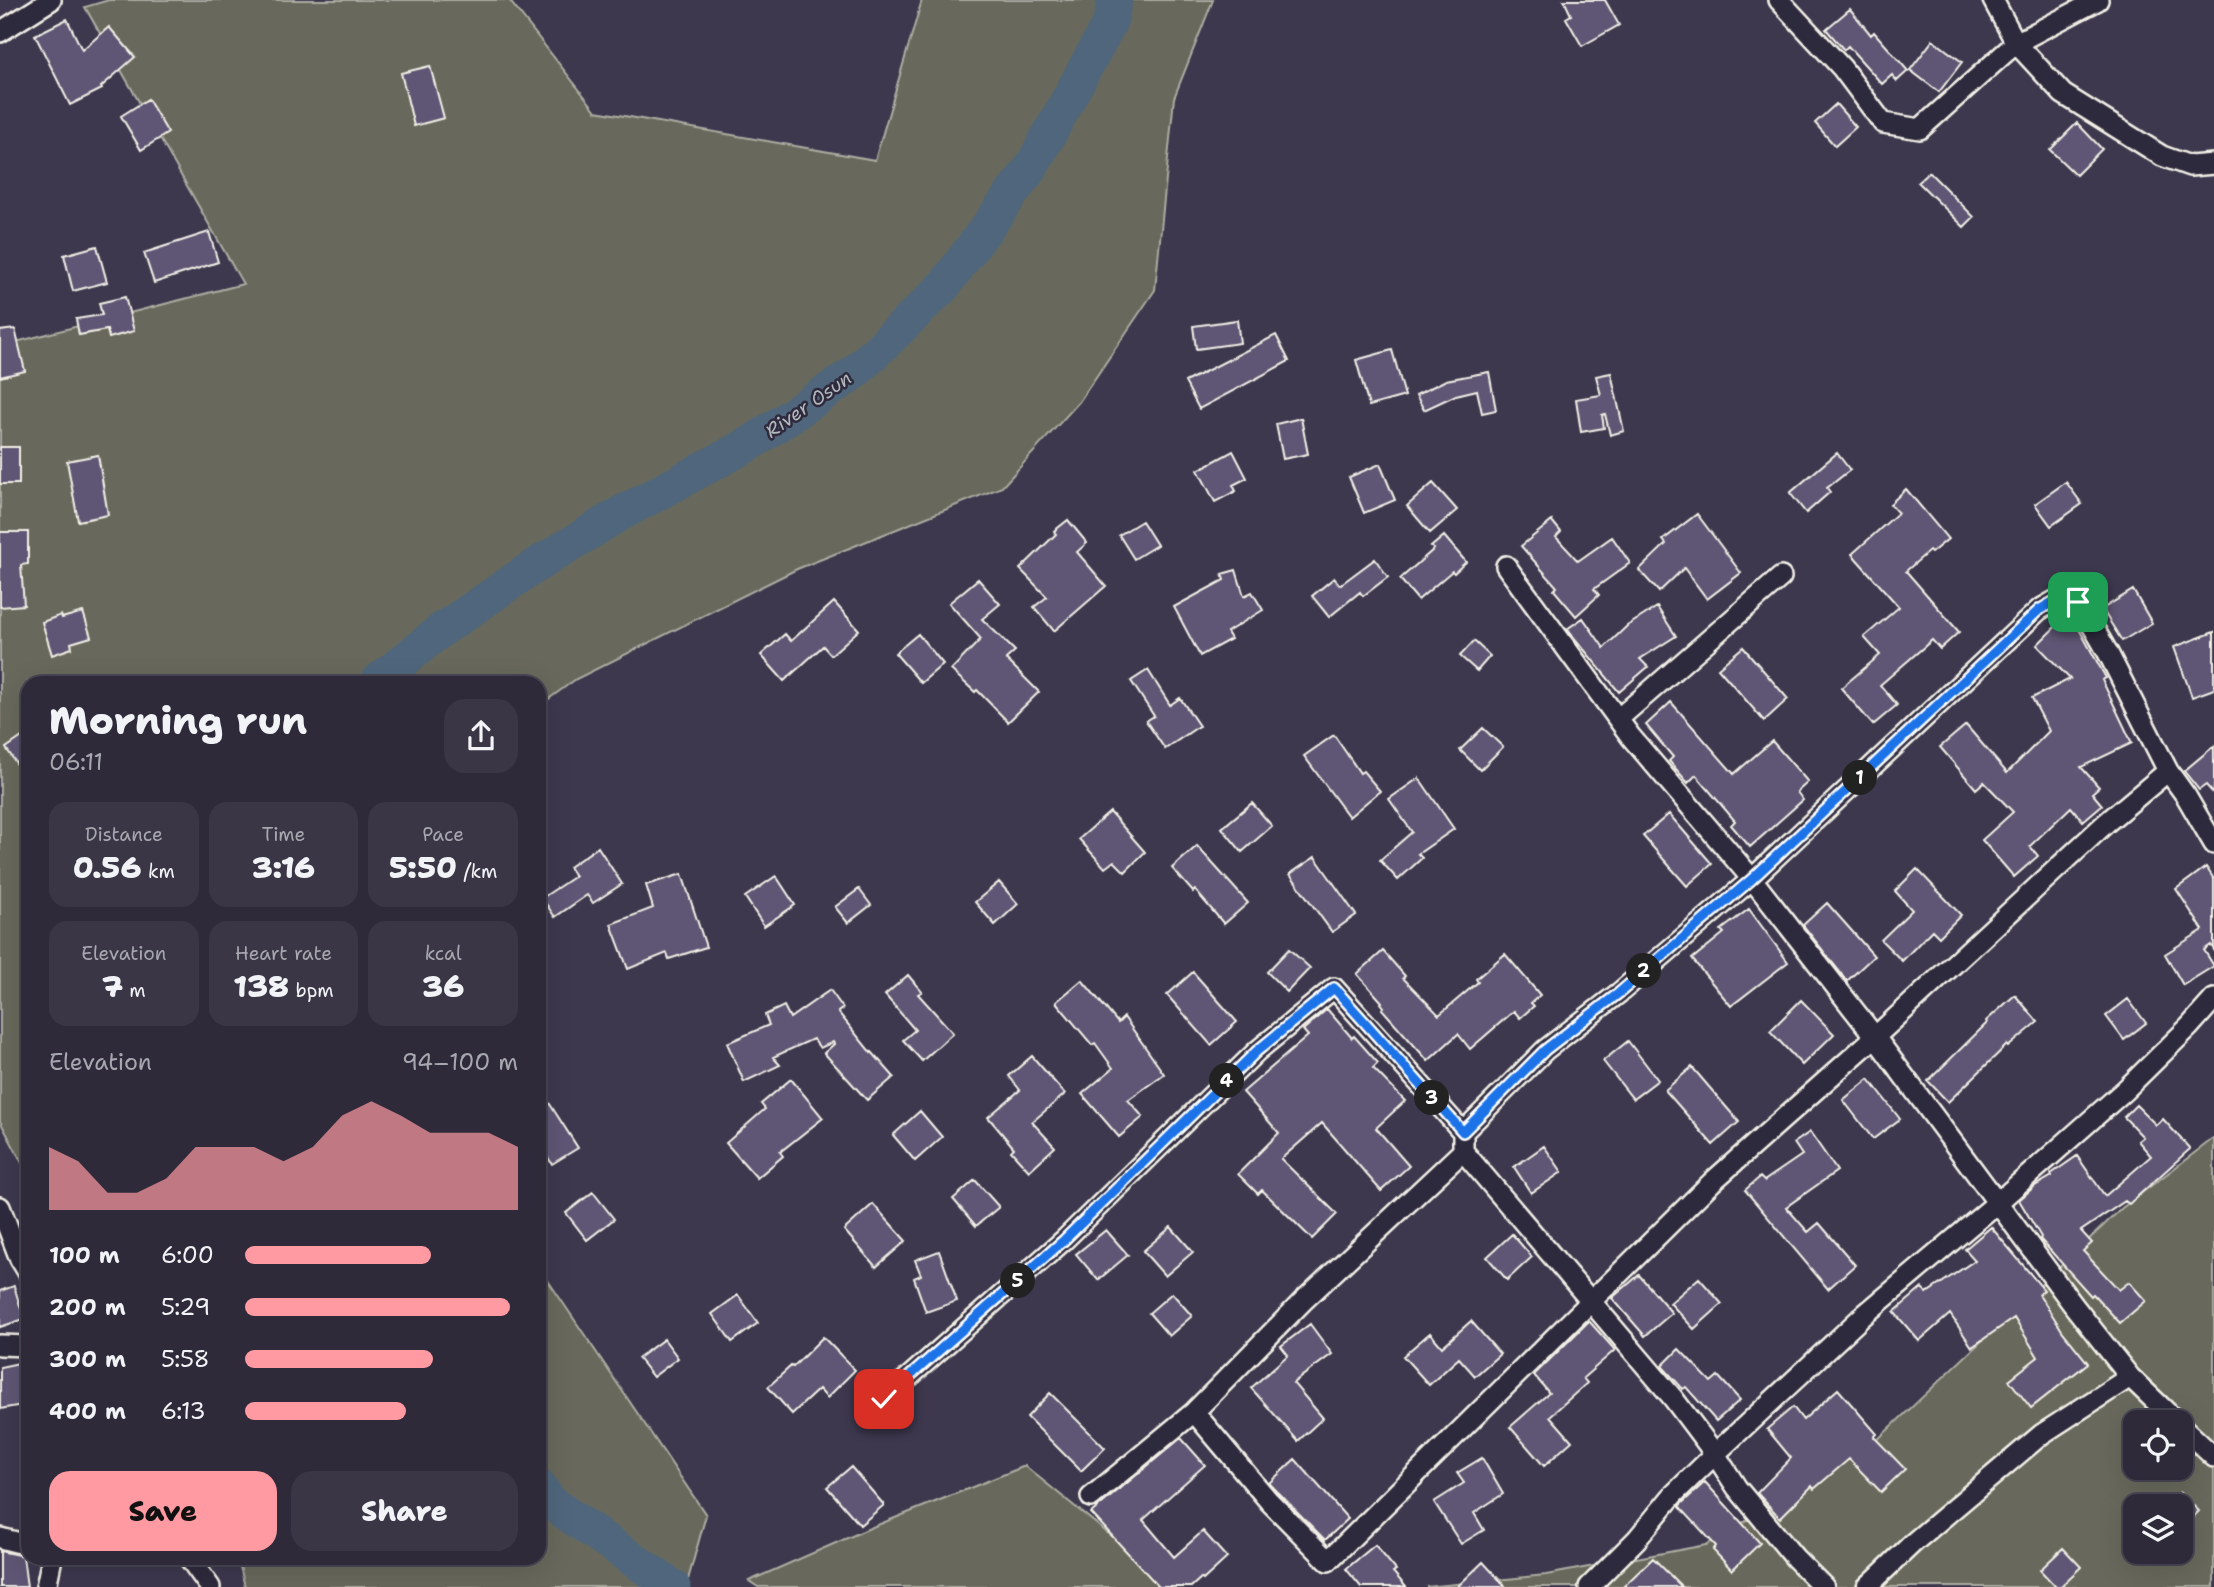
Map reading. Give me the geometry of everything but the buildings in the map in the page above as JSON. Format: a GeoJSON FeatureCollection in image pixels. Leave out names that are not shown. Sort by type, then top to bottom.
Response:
{"type":"FeatureCollection","features":[{"type":"Feature","properties":{"kind":"street"},"geometry":{"type":"LineString","coordinates":[[0,32],[51,0]]}},
{"type":"Feature","properties":{"kind":"street"},"geometry":{"type":"LineString","coordinates":[[1779,0],[1842,68],[1882,123],[1920,129],[2016,43],[2098,0]]}},
{"type":"Feature","properties":{"kind":"street"},"geometry":{"type":"LineString","coordinates":[[1993,0],[2016,43],[2063,94],[2162,156],[2190,166],[2214,164]]}},
{"type":"Feature","properties":{"kind":"street"},"geometry":{"type":"LineString","coordinates":[[1506,566],[1618,719],[1752,879],[1875,1037],[2130,1377],[2164,1410]]}},
{"type":"Feature","properties":{"kind":"street"},"geometry":{"type":"LineString","coordinates":[[1618,719],[1781,577]]}},
{"type":"Feature","properties":{"kind":"street"},"geometry":{"type":"LineString","coordinates":[[1091,1497],[1194,1412],[1463,1142],[1545,1050],[1619,993],[1752,879],[2039,610],[2060,598],[2078,602],[2108,653],[2168,771],[2214,844]]}},
{"type":"Feature","properties":{"kind":"street"},"geometry":{"type":"LineString","coordinates":[[1194,1412],[1269,1501],[1328,1561],[1712,1182],[1875,1037],[2088,839],[2168,771]]}},
{"type":"Feature","properties":{"kind":"street"},"geometry":{"type":"LineString","coordinates":[[884,1399],[1064,1240],[1257,1051],[1334,988],[1673,1398],[1737,1488],[1795,1558],[1824,1587]]}},
{"type":"Feature","properties":{"kind":"street"},"geometry":{"type":"LineString","coordinates":[[1589,1587],[1637,1539],[1673,1495],[1715,1454],[1864,1315],[1997,1203],[2123,1091],[2214,999]]}},
{"type":"Feature","properties":{"kind":"street"},"geometry":{"type":"LineString","coordinates":[[0,1207],[21,1261]]}},
{"type":"Feature","properties":{"kind":"street"},"geometry":{"type":"LineString","coordinates":[[0,1345],[21,1346]]}},
{"type":"Feature","properties":{"kind":"street"},"geometry":{"type":"LineString","coordinates":[[1867,1587],[1913,1543],[2042,1434],[2130,1377]]}},
{"type":"Feature","properties":{"kind":"street"},"geometry":{"type":"LineString","coordinates":[[2193,1437],[2214,1457]]}},
{"type":"Feature","properties":{"kind":"street"},"geometry":{"type":"LineString","coordinates":[[0,1538],[21,1543]]}},
{"type":"Feature","properties":{"kind":"street"},"geometry":{"type":"LineString","coordinates":[[46,1587],[51,1565]]}},
{"type":"Feature","properties":{"kind":"street"},"geometry":{"type":"LineString","coordinates":[[194,1565],[209,1587]]}},
{"type":"Feature","properties":{"kind":"green space"},"geometry":{"type":"Polygon","coordinates":[[[109,0],[509,0],[596,111],[875,160],[922,0],[1213,0],[1174,98],[1155,290],[1079,402],[1002,487],[797,569],[576,679],[546,701],[546,676],[21,676],[21,1161],[0,1121],[0,346],[243,284],[85,7],[109,0]]]}},
{"type":"Feature","properties":{"kind":"green space"},"geometry":{"type":"Polygon","coordinates":[[[2214,1138],[2214,1587],[1426,1587],[1546,1575],[1706,1545],[1874,1443],[2122,1208],[2214,1138]]]}},
{"type":"Feature","properties":{"kind":"green space"},"geometry":{"type":"Polygon","coordinates":[[[546,1279],[706,1515],[686,1587],[245,1587],[240,1565],[546,1565],[546,1279]]]}},
{"type":"Feature","properties":{"kind":"green space"},"geometry":{"type":"Polygon","coordinates":[[[1025,1466],[1174,1587],[758,1587],[749,1581],[870,1528],[1025,1466]]]}},
{"type":"Feature","properties":{"kind":"waterway","name":"River Osun"},"geometry":{"type":"LineString","coordinates":[[384,676],[440,631],[532,568],[616,516],[751,443],[854,373],[943,287],[1032,166],[1110,22],[1115,0]]}},
{"type":"Feature","properties":{"kind":"waterway","name":"River Osun"},"geometry":{"type":"LineString","coordinates":[[546,1496],[550,1502],[673,1587]]}},
{"type":"Feature","properties":{"kind":"route"},"geometry":{"type":"LineString","coordinates":[[884,1399],[1064,1240],[1257,1051],[1334,988],[1463,1132],[1545,1050],[1619,993],[1752,879],[2039,610],[2060,598],[2078,602]]}}]}
